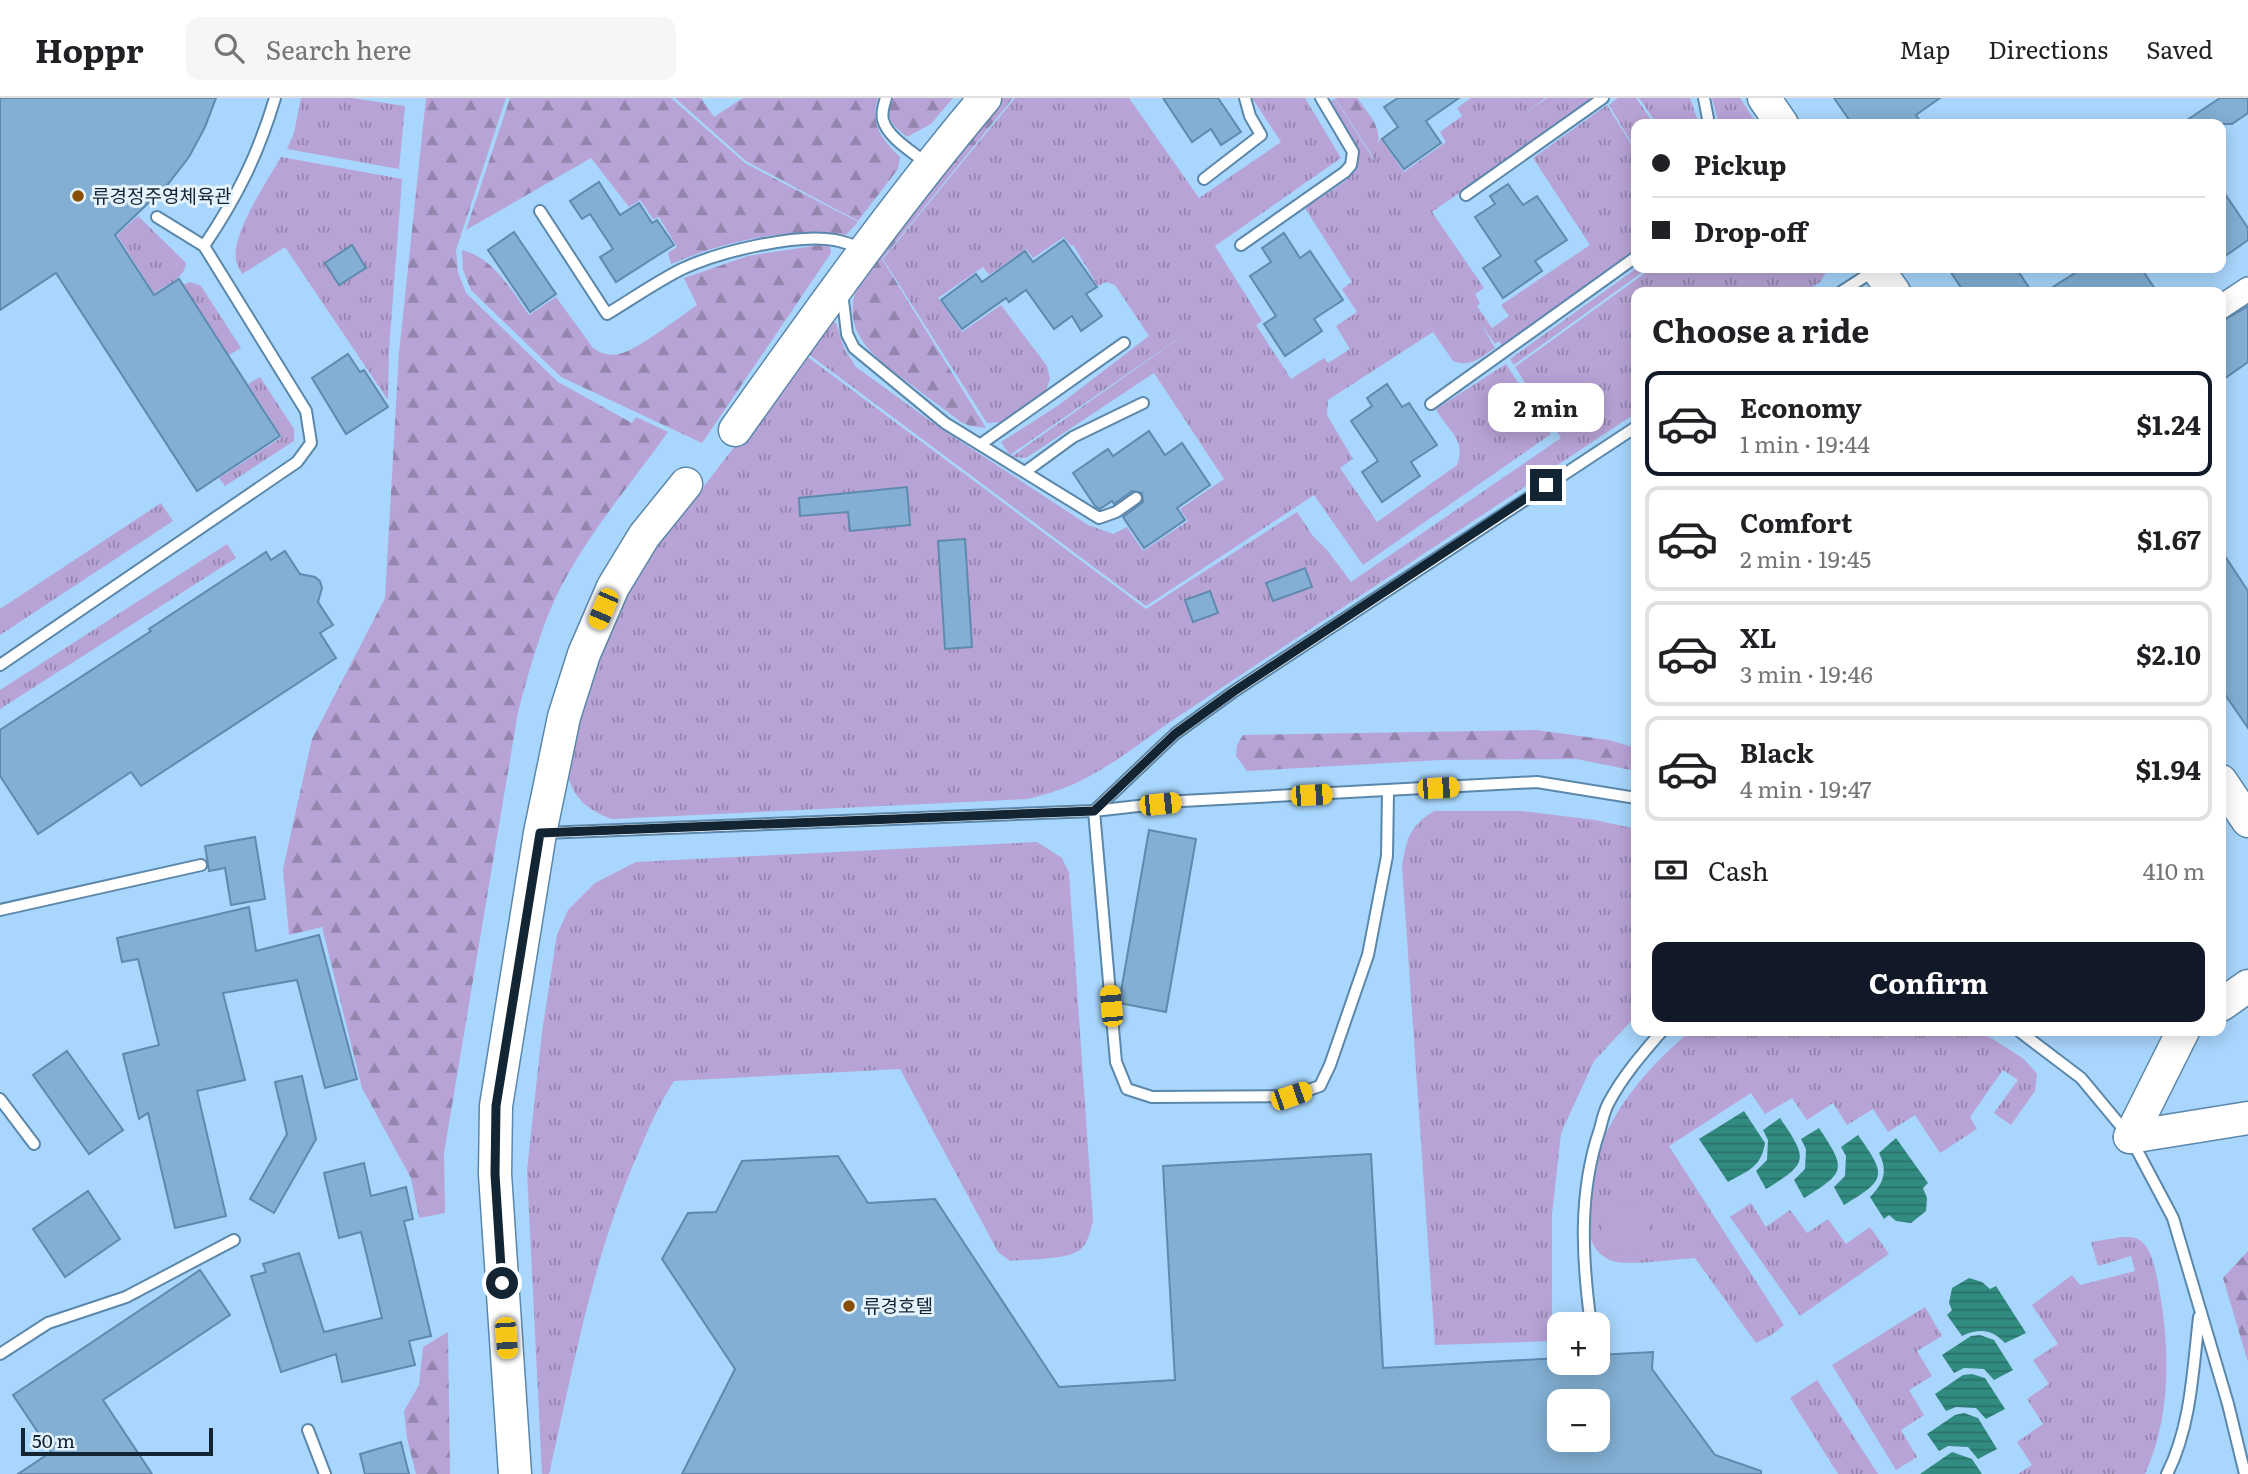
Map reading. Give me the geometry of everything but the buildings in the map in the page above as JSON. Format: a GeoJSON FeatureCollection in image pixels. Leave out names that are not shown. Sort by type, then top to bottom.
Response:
{"type":"FeatureCollection","features":[{"type":"Feature","properties":{"kind":"street"},"geometry":{"type":"LineString","coordinates":[[735,430],[840,280],[928,165],[985,98]]}},
{"type":"Feature","properties":{"kind":"street"},"geometry":{"type":"LineString","coordinates":[[1764,98],[1779,119]]}},
{"type":"Feature","properties":{"kind":"street"},"geometry":{"type":"LineString","coordinates":[[2226,304],[2248,289]]}},
{"type":"Feature","properties":{"kind":"street"},"geometry":{"type":"LineString","coordinates":[[515,1474],[495,1174],[496,1106],[540,833],[564,717],[584,654],[613,587],[644,536],[686,484]]}},
{"type":"Feature","properties":{"kind":"street"},"geometry":{"type":"LineString","coordinates":[[2226,788],[2248,821]]}},
{"type":"Feature","properties":{"kind":"street"},"geometry":{"type":"LineString","coordinates":[[2226,1001],[2248,986]]}},
{"type":"Feature","properties":{"kind":"street"},"geometry":{"type":"LineString","coordinates":[[2130,1136],[2180,1036]]}},
{"type":"Feature","properties":{"kind":"street"},"geometry":{"type":"LineString","coordinates":[[2130,1136],[2248,1118]]}},
{"type":"Feature","properties":{"kind":"lane"},"geometry":{"type":"LineString","coordinates":[[204,246],[233,202],[262,140],[275,98]]}},
{"type":"Feature","properties":{"kind":"lane"},"geometry":{"type":"LineString","coordinates":[[886,98],[882,111],[889,131],[928,165]]}},
{"type":"Feature","properties":{"kind":"lane"},"geometry":{"type":"LineString","coordinates":[[1203,179],[1261,135],[1250,116],[1245,98]]}},
{"type":"Feature","properties":{"kind":"lane"},"geometry":{"type":"LineString","coordinates":[[1241,245],[1345,172],[1351,165],[1353,152],[1321,98]]}},
{"type":"Feature","properties":{"kind":"lane"},"geometry":{"type":"LineString","coordinates":[[1466,195],[1604,98]]}},
{"type":"Feature","properties":{"kind":"lane"},"geometry":{"type":"LineString","coordinates":[[1704,98],[1708,119]]}},
{"type":"Feature","properties":{"kind":"lane"},"geometry":{"type":"LineString","coordinates":[[540,211],[607,314],[681,270],[705,260],[746,249],[780,242],[820,239],[835,240],[864,249]]}},
{"type":"Feature","properties":{"kind":"lane"},"geometry":{"type":"LineString","coordinates":[[0,665],[297,462],[311,443],[306,411],[204,246],[157,217]]}},
{"type":"Feature","properties":{"kind":"lane"},"geometry":{"type":"LineString","coordinates":[[1431,404],[1631,261]]}},
{"type":"Feature","properties":{"kind":"lane"},"geometry":{"type":"LineString","coordinates":[[1848,287],[1870,273]]}},
{"type":"Feature","properties":{"kind":"lane"},"geometry":{"type":"LineString","coordinates":[[840,280],[847,334],[855,348],[945,423],[1099,518],[1116,512],[1136,498]]}},
{"type":"Feature","properties":{"kind":"lane"},"geometry":{"type":"LineString","coordinates":[[981,444],[1124,342]]}},
{"type":"Feature","properties":{"kind":"lane"},"geometry":{"type":"LineString","coordinates":[[1026,471],[1073,437],[1143,403]]}},
{"type":"Feature","properties":{"kind":"lane"},"geometry":{"type":"LineString","coordinates":[[1094,811],[1175,734],[1233,692],[1631,429]]}},
{"type":"Feature","properties":{"kind":"lane"},"geometry":{"type":"LineString","coordinates":[[540,833],[1094,811],[1182,801],[1537,782],[1631,797]]}},
{"type":"Feature","properties":{"kind":"lane"},"geometry":{"type":"LineString","coordinates":[[1094,811],[1116,1062],[1127,1089],[1152,1097],[1291,1096],[1320,1086],[1330,1065],[1368,955],[1387,856],[1388,790]]}},
{"type":"Feature","properties":{"kind":"lane"},"geometry":{"type":"LineString","coordinates":[[0,910],[201,865]]}},
{"type":"Feature","properties":{"kind":"lane"},"geometry":{"type":"LineString","coordinates":[[1589,1312],[1584,1275],[1583,1215],[1590,1158],[1607,1105],[1633,1064],[1658,1036]]}},
{"type":"Feature","properties":{"kind":"lane"},"geometry":{"type":"LineString","coordinates":[[2026,1036],[2081,1077],[2130,1136],[2172,1218],[2228,1404],[2245,1474]]}},
{"type":"Feature","properties":{"kind":"lane"},"geometry":{"type":"LineString","coordinates":[[0,1099],[34,1144]]}},
{"type":"Feature","properties":{"kind":"lane"},"geometry":{"type":"LineString","coordinates":[[0,1354],[48,1323],[126,1297],[234,1240]]}},
{"type":"Feature","properties":{"kind":"lane"},"geometry":{"type":"LineString","coordinates":[[2167,1474],[2178,1452],[2191,1389],[2200,1312]]}},
{"type":"Feature","properties":{"kind":"lane"},"geometry":{"type":"LineString","coordinates":[[308,1430],[325,1474]]}},
{"type":"Feature","properties":{"kind":"green space"},"geometry":{"type":"Polygon","coordinates":[[[301,98],[352,98],[405,106],[399,169],[287,149],[294,133],[301,98]]]}},
{"type":"Feature","properties":{"kind":"green space"},"geometry":{"type":"Polygon","coordinates":[[[426,98],[506,98],[456,250],[458,272],[466,293],[558,382],[632,423],[636,417],[668,432],[604,518],[569,572],[552,605],[533,658],[518,712],[444,1153],[445,1213],[419,1218],[411,1178],[362,1088],[322,927],[289,935],[283,869],[312,739],[385,598],[399,353],[426,98]]]}},
{"type":"Feature","properties":{"kind":"green space"},"geometry":{"type":"Polygon","coordinates":[[[510,98],[671,98],[745,163],[858,222],[846,235],[801,233],[757,238],[714,248],[671,264],[668,253],[677,247],[659,217],[653,219],[640,200],[629,207],[591,158],[466,230],[510,98]]]}},
{"type":"Feature","properties":{"kind":"green space"},"geometry":{"type":"Polygon","coordinates":[[[675,98],[701,98],[714,117],[743,98],[878,98],[876,123],[883,137],[900,157],[898,169],[858,221],[746,161],[675,98]]]}},
{"type":"Feature","properties":{"kind":"green space"},"geometry":{"type":"Polygon","coordinates":[[[890,98],[953,98],[931,124],[907,137],[897,129],[889,116],[890,98]]]}},
{"type":"Feature","properties":{"kind":"green space"},"geometry":{"type":"Polygon","coordinates":[[[1001,98],[1013,98],[882,259],[986,428],[961,422],[869,350],[856,329],[853,303],[860,280],[882,245],[1001,98]]]}},
{"type":"Feature","properties":{"kind":"green space"},"geometry":{"type":"Polygon","coordinates":[[[1015,98],[1129,98],[1199,198],[1281,142],[1252,98],[1305,98],[1341,158],[1215,246],[1262,321],[1256,325],[1291,379],[1324,358],[1328,363],[1350,349],[1336,326],[1357,312],[1342,289],[1352,282],[1305,208],[1343,183],[1353,174],[1357,165],[1357,155],[1351,142],[1328,103],[1335,99],[1374,160],[1380,138],[1404,172],[1446,142],[1440,132],[1462,116],[1457,108],[1471,98],[1545,98],[1526,112],[1547,98],[1590,98],[1586,104],[1432,212],[1484,288],[1475,294],[1480,303],[1477,306],[1492,328],[1509,316],[1501,305],[1590,245],[1533,158],[1607,105],[1631,144],[1631,254],[1502,346],[1499,341],[1495,344],[1481,324],[1495,348],[1476,360],[1465,363],[1453,361],[1433,332],[1328,400],[1327,415],[1353,459],[1340,468],[1377,522],[1457,465],[1458,441],[1436,409],[1506,364],[1551,434],[1363,565],[1314,495],[1146,606],[807,353],[832,322],[836,323],[844,348],[856,367],[940,428],[1088,525],[1113,534],[1127,527],[1143,551],[1188,521],[1180,509],[1224,479],[1154,373],[1026,458],[1011,457],[1198,325],[1010,455],[1001,442],[1059,405],[1149,336],[1115,285],[1106,282],[1098,286],[1073,245],[1064,237],[1033,258],[1026,249],[989,275],[983,267],[938,298],[962,332],[1001,305],[1047,366],[1050,379],[1045,393],[1004,422],[987,423],[883,259],[1015,98]]]}},
{"type":"Feature","properties":{"kind":"green space"},"geometry":{"type":"Polygon","coordinates":[[[1335,98],[1357,98],[1373,120],[1379,141],[1375,160],[1335,98]]]}},
{"type":"Feature","properties":{"kind":"green space"},"geometry":{"type":"Polygon","coordinates":[[[1618,98],[1636,98],[1651,119],[1631,119],[1631,142],[1609,105],[1618,98]]]}},
{"type":"Feature","properties":{"kind":"green space"},"geometry":{"type":"Polygon","coordinates":[[[1639,98],[1690,98],[1697,119],[1654,119],[1639,98]]]}},
{"type":"Feature","properties":{"kind":"green space"},"geometry":{"type":"Polygon","coordinates":[[[1712,98],[1740,98],[1754,119],[1718,119],[1712,98]]]}},
{"type":"Feature","properties":{"kind":"green space"},"geometry":{"type":"Polygon","coordinates":[[[281,157],[402,179],[389,349],[388,400],[285,247],[242,274],[237,265],[236,248],[239,236],[281,157]]]}},
{"type":"Feature","properties":{"kind":"green space"},"geometry":{"type":"Polygon","coordinates":[[[138,216],[186,263],[179,277],[154,293],[117,235],[138,216]]]}},
{"type":"Feature","properties":{"kind":"green space"},"geometry":{"type":"Polygon","coordinates":[[[820,245],[830,246],[831,253],[702,443],[561,377],[471,290],[463,270],[462,250],[493,267],[529,315],[556,297],[593,348],[612,355],[637,346],[697,305],[684,278],[748,256],[820,245]]]}},
{"type":"Feature","properties":{"kind":"green space"},"geometry":{"type":"Polygon","coordinates":[[[1631,272],[1641,273],[1514,365],[1510,359],[1631,272]]]}},
{"type":"Feature","properties":{"kind":"green space"},"geometry":{"type":"Polygon","coordinates":[[[1645,273],[1826,273],[1813,287],[1631,287],[1631,416],[1103,769],[1067,787],[1027,799],[612,819],[590,808],[570,784],[566,748],[621,594],[805,355],[1146,609],[1297,512],[1351,582],[1561,438],[1515,367],[1645,273]]]}},
{"type":"Feature","properties":{"kind":"green space"},"geometry":{"type":"Polygon","coordinates":[[[190,282],[201,286],[241,348],[229,355],[183,285],[190,282]]]}},
{"type":"Feature","properties":{"kind":"green space"},"geometry":{"type":"Polygon","coordinates":[[[260,377],[294,429],[294,441],[225,486],[219,478],[282,437],[248,384],[260,377]]]}},
{"type":"Feature","properties":{"kind":"green space"},"geometry":{"type":"Polygon","coordinates":[[[161,503],[173,521],[0,635],[0,609],[161,503]]]}},
{"type":"Feature","properties":{"kind":"green space"},"geometry":{"type":"Polygon","coordinates":[[[227,544],[236,558],[0,709],[0,690],[227,544]]]}},
{"type":"Feature","properties":{"kind":"green space"},"geometry":{"type":"Polygon","coordinates":[[[1536,730],[1609,740],[1631,747],[1631,770],[1576,759],[1440,760],[1247,771],[1236,756],[1237,745],[1243,735],[1536,730]]]}},
{"type":"Feature","properties":{"kind":"green space"},"geometry":{"type":"Polygon","coordinates":[[[1434,811],[1522,811],[1595,820],[1631,828],[1631,1021],[1594,1061],[1561,1133],[1552,1214],[1552,1312],[1547,1312],[1547,1341],[1435,1345],[1402,866],[1414,828],[1434,811]]]}},
{"type":"Feature","properties":{"kind":"green space"},"geometry":{"type":"Polygon","coordinates":[[[1037,842],[1062,858],[1069,873],[1093,1220],[1083,1247],[1065,1256],[1010,1261],[998,1252],[900,1069],[674,1081],[648,1131],[610,1228],[587,1309],[549,1474],[542,1474],[527,1171],[542,1032],[557,935],[568,910],[595,883],[636,862],[1037,842]]]}},
{"type":"Feature","properties":{"kind":"green space"},"geometry":{"type":"Polygon","coordinates":[[[1685,1036],[1988,1036],[2024,1059],[2037,1074],[2035,1091],[2011,1125],[1994,1113],[2018,1080],[2003,1070],[1970,1117],[1977,1129],[1940,1153],[1915,1115],[1888,1132],[1873,1109],[1847,1125],[1833,1103],[1807,1120],[1792,1098],[1765,1114],[1751,1093],[1669,1146],[1784,1325],[1756,1343],[1695,1258],[1617,1262],[1602,1255],[1590,1237],[1588,1213],[1593,1173],[1608,1129],[1631,1092],[1685,1036]]]}},
{"type":"Feature","properties":{"kind":"green space"},"geometry":{"type":"Polygon","coordinates":[[[1751,1203],[1766,1227],[1790,1210],[1807,1233],[1828,1219],[1846,1244],[1870,1227],[1889,1254],[1800,1316],[1730,1217],[1751,1203]]]}},
{"type":"Feature","properties":{"kind":"green space"},"geometry":{"type":"Polygon","coordinates":[[[1626,1205],[1642,1212],[1649,1228],[1642,1244],[1626,1251],[1610,1244],[1603,1228],[1610,1212],[1626,1205]]]}},
{"type":"Feature","properties":{"kind":"green space"},"geometry":{"type":"Polygon","coordinates":[[[2122,1237],[2138,1239],[2150,1253],[2158,1283],[2165,1331],[2164,1404],[2154,1451],[2145,1474],[2018,1474],[2032,1465],[2017,1442],[2043,1424],[2027,1399],[2049,1384],[2033,1360],[2058,1344],[2032,1305],[2072,1275],[2080,1285],[2135,1271],[2131,1256],[2098,1266],[2091,1242],[2122,1237]]]}},
{"type":"Feature","properties":{"kind":"green space"},"geometry":{"type":"Polygon","coordinates":[[[2248,1251],[2248,1362],[2223,1278],[2248,1251]]]}},
{"type":"Feature","properties":{"kind":"green space"},"geometry":{"type":"Polygon","coordinates":[[[1925,1307],[1942,1336],[1917,1351],[1932,1376],[1909,1390],[1924,1415],[1901,1430],[1917,1457],[1896,1470],[1832,1365],[1925,1307]]]}},
{"type":"Feature","properties":{"kind":"green space"},"geometry":{"type":"Polygon","coordinates":[[[448,1332],[450,1474],[416,1474],[407,1438],[404,1411],[419,1385],[423,1347],[448,1332]]]}},
{"type":"Feature","properties":{"kind":"green space"},"geometry":{"type":"Polygon","coordinates":[[[1817,1380],[1878,1474],[1838,1474],[1790,1398],[1817,1380]]]}},
{"type":"Feature","properties":{"kind":"shaded area"},"geometry":{"type":"Polygon","coordinates":[[[1744,1111],[1765,1143],[1757,1163],[1728,1182],[1699,1139],[1744,1111]]]}},
{"type":"Feature","properties":{"kind":"shaded area"},"geometry":{"type":"Polygon","coordinates":[[[1780,1118],[1796,1143],[1800,1159],[1790,1173],[1766,1189],[1756,1171],[1767,1160],[1768,1140],[1763,1130],[1780,1118]]]}},
{"type":"Feature","properties":{"kind":"shaded area"},"geometry":{"type":"Polygon","coordinates":[[[1819,1128],[1834,1153],[1838,1169],[1828,1182],[1804,1198],[1794,1180],[1805,1169],[1806,1149],[1801,1139],[1819,1128]]]}},
{"type":"Feature","properties":{"kind":"shaded area"},"geometry":{"type":"Polygon","coordinates":[[[1858,1135],[1874,1159],[1878,1175],[1869,1189],[1844,1205],[1834,1187],[1845,1176],[1846,1156],[1841,1147],[1858,1135]]]}},
{"type":"Feature","properties":{"kind":"shaded area"},"geometry":{"type":"Polygon","coordinates":[[[1896,1138],[1928,1183],[1923,1188],[1927,1198],[1926,1211],[1911,1223],[1896,1221],[1889,1215],[1884,1219],[1870,1197],[1879,1187],[1883,1176],[1879,1153],[1896,1138]]]}},
{"type":"Feature","properties":{"kind":"shaded area"},"geometry":{"type":"Polygon","coordinates":[[[1969,1278],[1982,1282],[1990,1289],[1996,1286],[2026,1333],[2005,1343],[1985,1331],[1962,1336],[1947,1315],[1952,1310],[1949,1303],[1952,1288],[1969,1278]]]}},
{"type":"Feature","properties":{"kind":"shaded area"},"geometry":{"type":"Polygon","coordinates":[[[1980,1335],[1994,1340],[2013,1370],[1994,1380],[1984,1369],[1964,1368],[1954,1373],[1942,1355],[1971,1336],[1980,1335]]]}},
{"type":"Feature","properties":{"kind":"shaded area"},"geometry":{"type":"Polygon","coordinates":[[[1972,1374],[1985,1378],[2005,1409],[1986,1419],[1976,1408],[1956,1407],[1946,1411],[1935,1394],[1963,1375],[1972,1374]]]}},
{"type":"Feature","properties":{"kind":"shaded area"},"geometry":{"type":"Polygon","coordinates":[[[1964,1413],[1978,1418],[1997,1449],[1978,1459],[1968,1447],[1948,1446],[1939,1451],[1927,1434],[1955,1415],[1964,1413]]]}},
{"type":"Feature","properties":{"kind":"shaded area"},"geometry":{"type":"Polygon","coordinates":[[[1952,1452],[1972,1459],[1982,1474],[1920,1474],[1952,1452]]]}},
{"type":"Feature","properties":{"kind":"place","name":"류경정주영체육관"},"geometry":{"type":"Point","coordinates":[78,196]}},
{"type":"Feature","properties":{"kind":"place","name":"류경호텔"},"geometry":{"type":"Point","coordinates":[849,1306]}},
{"type":"Feature","properties":{"kind":"route"},"geometry":{"type":"LineString","coordinates":[[502,1283],[495,1174],[496,1106],[540,833],[1094,811],[1175,734],[1233,692],[1546,485]]}}]}
